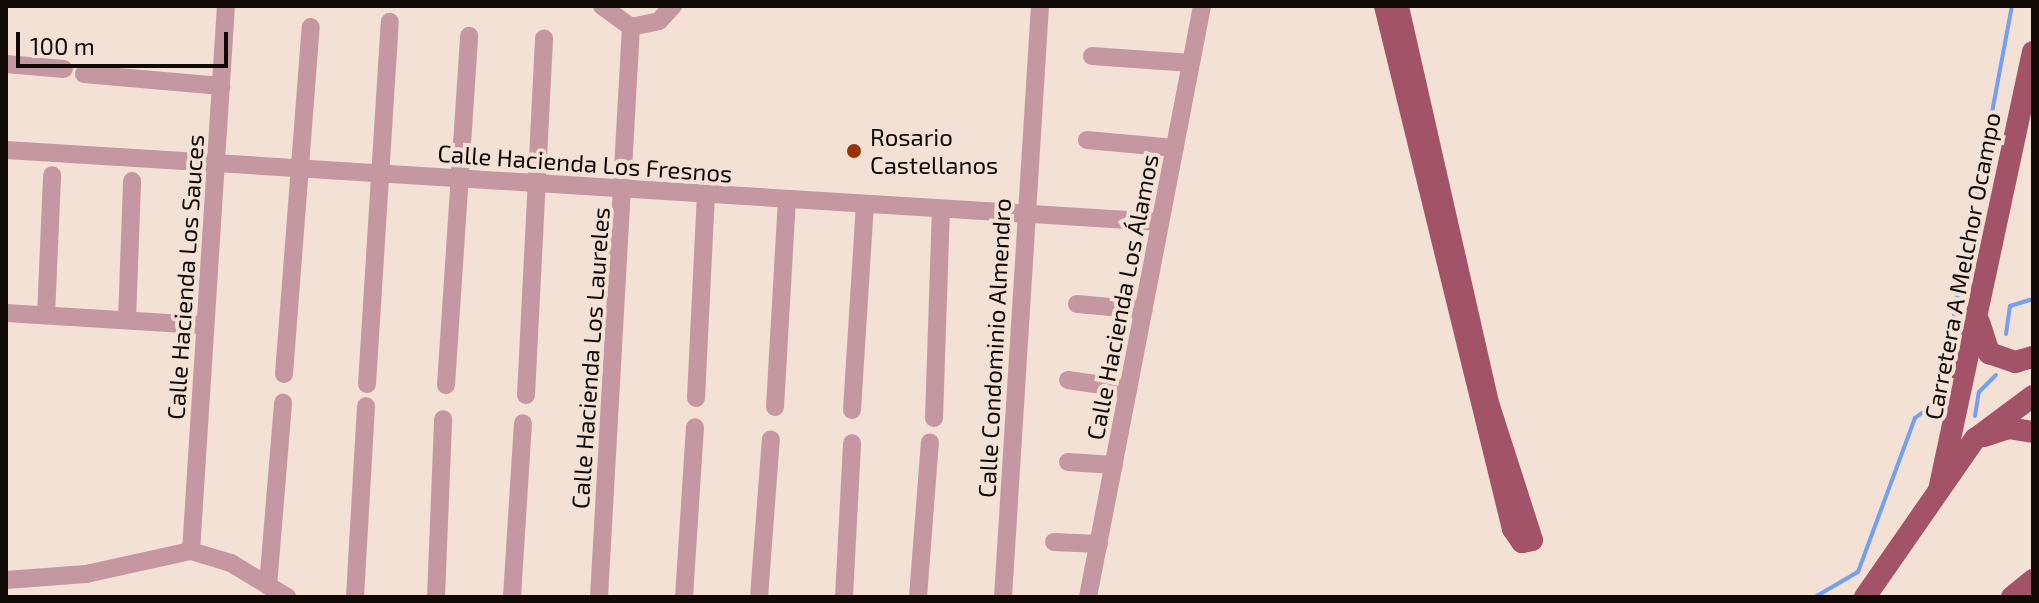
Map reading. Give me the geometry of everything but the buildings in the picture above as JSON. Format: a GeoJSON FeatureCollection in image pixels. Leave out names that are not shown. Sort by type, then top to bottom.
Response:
{"type":"FeatureCollection","features":[{"type":"Feature","properties":{"kind":"main road"},"geometry":{"type":"LineString","coordinates":[[1385,6],[1513,529],[1522,542],[1532,540],[1488,403],[1398,6]]}},
{"type":"Feature","properties":{"kind":"main road","name":"Carretera A Melchor Ocampo"},"geometry":{"type":"LineString","coordinates":[[1939,490],[2033,52]]}},
{"type":"Feature","properties":{"kind":"main road"},"geometry":{"type":"LineString","coordinates":[[1979,313],[1989,353],[2015,362],[2033,357]]}},
{"type":"Feature","properties":{"kind":"main road"},"geometry":{"type":"LineString","coordinates":[[1865,597],[1975,439],[2033,396]]}},
{"type":"Feature","properties":{"kind":"main road"},"geometry":{"type":"LineString","coordinates":[[1975,439],[2008,428],[2033,432]]}},
{"type":"Feature","properties":{"kind":"main road"},"geometry":{"type":"LineString","coordinates":[[2012,597],[2033,580]]}},
{"type":"Feature","properties":{"kind":"street","name":"Calle Hacienda Los Sauces"},"geometry":{"type":"LineString","coordinates":[[191,551],[226,6]]}},
{"type":"Feature","properties":{"kind":"street"},"geometry":{"type":"LineString","coordinates":[[602,6],[631,27],[659,21],[673,6]]}},
{"type":"Feature","properties":{"kind":"street"},"geometry":{"type":"LineString","coordinates":[[1031,6],[1040,6]]}},
{"type":"Feature","properties":{"kind":"street","name":"Calle Condominio Almendro"},"geometry":{"type":"LineString","coordinates":[[1003,597],[1040,6]]}},
{"type":"Feature","properties":{"kind":"street","name":"Calle Hacienda Los Álamos"},"geometry":{"type":"LineString","coordinates":[[1088,597],[1202,6]]}},
{"type":"Feature","properties":{"kind":"street"},"geometry":{"type":"LineString","coordinates":[[367,384],[390,22]]}},
{"type":"Feature","properties":{"kind":"street"},"geometry":{"type":"LineString","coordinates":[[284,374],[311,27]]}},
{"type":"Feature","properties":{"kind":"street","name":"Calle Hacienda Los Laureles"},"geometry":{"type":"LineString","coordinates":[[599,597],[625,190],[631,27]]}},
{"type":"Feature","properties":{"kind":"street"},"geometry":{"type":"LineString","coordinates":[[446,385],[469,36]]}},
{"type":"Feature","properties":{"kind":"street"},"geometry":{"type":"LineString","coordinates":[[526,395],[544,38]]}},
{"type":"Feature","properties":{"kind":"street"},"geometry":{"type":"LineString","coordinates":[[1092,56],[1191,63]]}},
{"type":"Feature","properties":{"kind":"street"},"geometry":{"type":"LineString","coordinates":[[6,64],[64,69]]}},
{"type":"Feature","properties":{"kind":"street"},"geometry":{"type":"LineString","coordinates":[[84,74],[221,86]]}},
{"type":"Feature","properties":{"kind":"street"},"geometry":{"type":"LineString","coordinates":[[1087,140],[1175,148]]}},
{"type":"Feature","properties":{"kind":"street","name":"Calle Hacienda Los Fresnos"},"geometry":{"type":"LineString","coordinates":[[6,150],[1160,222]]}},
{"type":"Feature","properties":{"kind":"street"},"geometry":{"type":"LineString","coordinates":[[46,315],[52,175]]}},
{"type":"Feature","properties":{"kind":"street"},"geometry":{"type":"LineString","coordinates":[[127,320],[132,181]]}},
{"type":"Feature","properties":{"kind":"street"},"geometry":{"type":"LineString","coordinates":[[696,398],[706,196]]}},
{"type":"Feature","properties":{"kind":"street"},"geometry":{"type":"LineString","coordinates":[[775,407],[787,200]]}},
{"type":"Feature","properties":{"kind":"street"},"geometry":{"type":"LineString","coordinates":[[852,410],[865,205]]}},
{"type":"Feature","properties":{"kind":"street"},"geometry":{"type":"LineString","coordinates":[[934,418],[941,209]]}},
{"type":"Feature","properties":{"kind":"street"},"geometry":{"type":"LineString","coordinates":[[1077,304],[1144,310]]}},
{"type":"Feature","properties":{"kind":"street"},"geometry":{"type":"LineString","coordinates":[[6,313],[205,325]]}},
{"type":"Feature","properties":{"kind":"street"},"geometry":{"type":"LineString","coordinates":[[1068,380],[1128,389]]}},
{"type":"Feature","properties":{"kind":"street"},"geometry":{"type":"LineString","coordinates":[[268,586],[283,403]]}},
{"type":"Feature","properties":{"kind":"street"},"geometry":{"type":"LineString","coordinates":[[355,597],[366,406]]}},
{"type":"Feature","properties":{"kind":"street"},"geometry":{"type":"LineString","coordinates":[[436,597],[443,419]]}},
{"type":"Feature","properties":{"kind":"street"},"geometry":{"type":"LineString","coordinates":[[512,597],[523,423]]}},
{"type":"Feature","properties":{"kind":"street"},"geometry":{"type":"LineString","coordinates":[[684,597],[695,427]]}},
{"type":"Feature","properties":{"kind":"street"},"geometry":{"type":"LineString","coordinates":[[759,597],[771,439]]}},
{"type":"Feature","properties":{"kind":"street"},"geometry":{"type":"LineString","coordinates":[[918,597],[930,442]]}},
{"type":"Feature","properties":{"kind":"street"},"geometry":{"type":"LineString","coordinates":[[844,597],[852,443]]}},
{"type":"Feature","properties":{"kind":"street"},"geometry":{"type":"LineString","coordinates":[[1068,462],[1114,465]]}},
{"type":"Feature","properties":{"kind":"street"},"geometry":{"type":"LineString","coordinates":[[1054,542],[1099,544]]}},
{"type":"Feature","properties":{"kind":"street"},"geometry":{"type":"LineString","coordinates":[[6,580],[86,574],[191,551],[231,563],[287,597]]}},
{"type":"Feature","properties":{"kind":"waterway"},"geometry":{"type":"LineString","coordinates":[[1815,597],[1858,572],[1915,418],[1938,401],[2012,6]]}},
{"type":"Feature","properties":{"kind":"waterway"},"geometry":{"type":"LineString","coordinates":[[2006,334],[2010,306],[2033,299]]}},
{"type":"Feature","properties":{"kind":"waterway"},"geometry":{"type":"LineString","coordinates":[[1975,416],[1979,392],[1996,375]]}},
{"type":"Feature","properties":{"kind":"place","name":"Rosario Castellanos"},"geometry":{"type":"Point","coordinates":[854,151]}}]}
